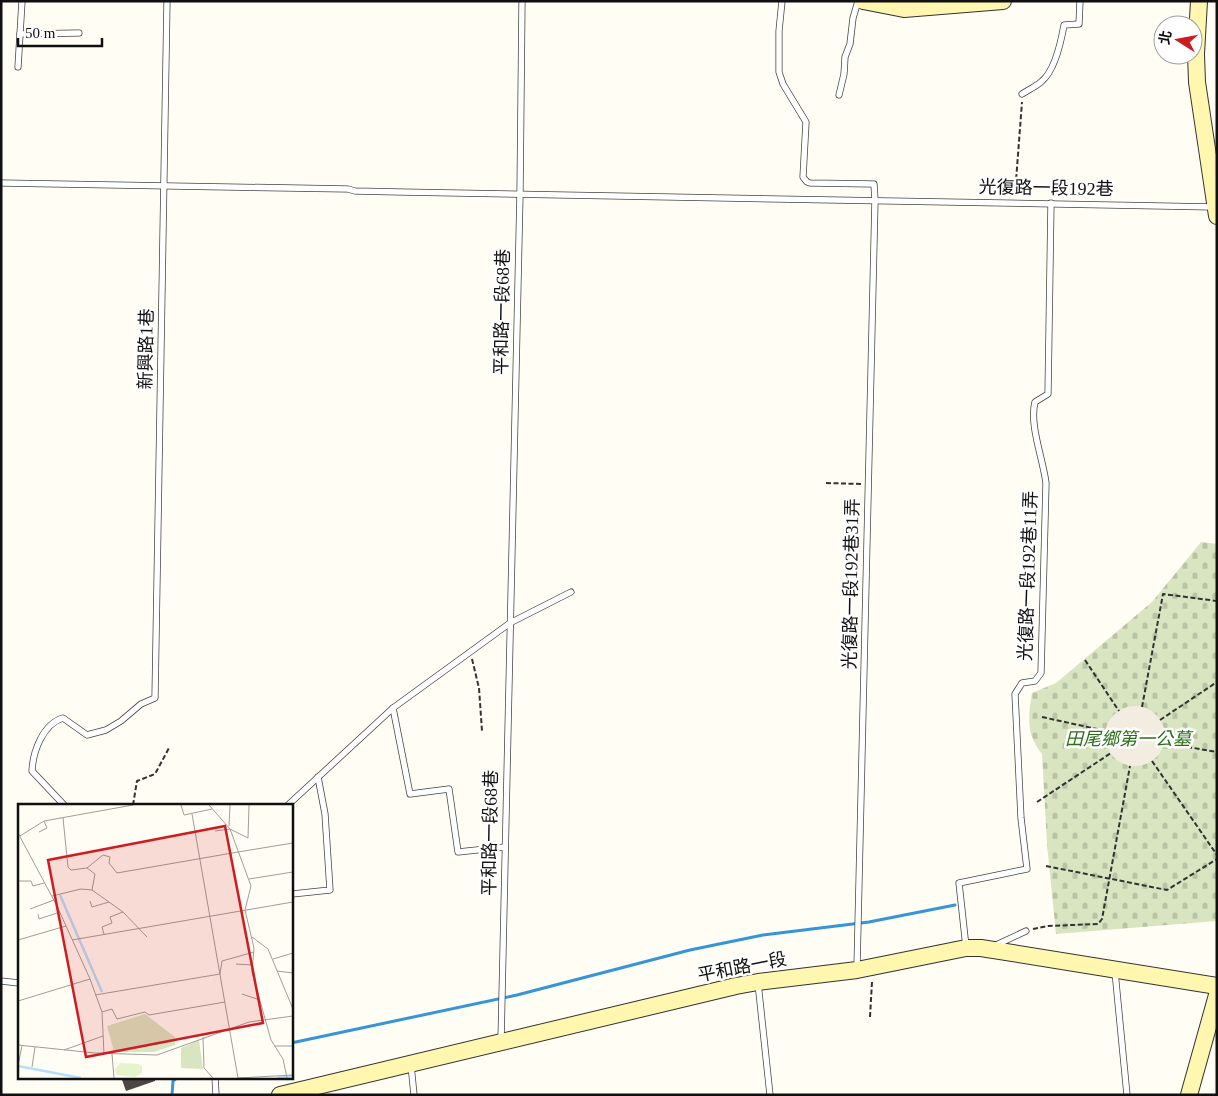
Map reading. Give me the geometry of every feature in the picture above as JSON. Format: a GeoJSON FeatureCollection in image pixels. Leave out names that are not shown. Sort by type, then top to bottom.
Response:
{"type":"FeatureCollection","features":[{"type":"Feature","properties":{"kind":"street"},"geometry":{"type":"LineString","coordinates":[[863,1],[904,9],[1003,1]]}},
{"type":"Feature","properties":{"kind":"street"},"geometry":{"type":"LineString","coordinates":[[1199,1],[1196,54],[1197,82],[1216,210]]}},
{"type":"Feature","properties":{"kind":"street","name":"平和路一段"},"geometry":{"type":"LineString","coordinates":[[280,1095],[320,1090],[411,1064],[758,982],[865,968],[966,948],[988,949],[1115,968],[1217,986]]}},
{"type":"Feature","properties":{"kind":"street"},"geometry":{"type":"LineString","coordinates":[[1189,1095],[1217,995]]}},
{"type":"Feature","properties":{"kind":"lane"},"geometry":{"type":"LineString","coordinates":[[18,67],[22,1]]}},
{"type":"Feature","properties":{"kind":"lane","name":"新興路1巷"},"geometry":{"type":"LineString","coordinates":[[63,804],[32,771],[32,761],[36,749],[45,732],[55,721],[63,718],[87,735],[106,730],[121,721],[141,704],[155,698],[167,1]]}},
{"type":"Feature","properties":{"kind":"lane","name":"平和路一段68巷"},"geometry":{"type":"LineString","coordinates":[[501,1043],[520,194],[522,1]]}},
{"type":"Feature","properties":{"kind":"lane"},"geometry":{"type":"LineString","coordinates":[[782,1],[779,31],[779,72],[783,84],[806,122],[803,177],[810,183],[874,184],[875,200]]}},
{"type":"Feature","properties":{"kind":"lane"},"geometry":{"type":"LineString","coordinates":[[839,95],[844,74],[844,57],[850,44],[853,18],[858,1]]}},
{"type":"Feature","properties":{"kind":"lane"},"geometry":{"type":"LineString","coordinates":[[1022,94],[1043,81],[1053,65],[1064,25],[1079,24],[1080,1]]}},
{"type":"Feature","properties":{"kind":"lane"},"geometry":{"type":"LineString","coordinates":[[20,34],[79,33]]}},
{"type":"Feature","properties":{"kind":"lane","name":"光復路一段192巷"},"geometry":{"type":"LineString","coordinates":[[1,183],[1014,202],[1216,210]]}},
{"type":"Feature","properties":{"kind":"lane","name":"光復路一段192巷31弄"},"geometry":{"type":"LineString","coordinates":[[865,968],[868,484],[875,200]]}},
{"type":"Feature","properties":{"kind":"lane","name":"光復路一段192巷11弄"},"geometry":{"type":"LineString","coordinates":[[966,948],[959,884],[1027,870],[1021,818],[1015,694],[1022,683],[1035,681],[1041,673],[1046,483],[1044,466],[1034,428],[1033,409],[1035,402],[1048,394],[1051,203]]}},
{"type":"Feature","properties":{"kind":"lane"},"geometry":{"type":"LineString","coordinates":[[289,804],[393,708],[510,624],[571,592]]}},
{"type":"Feature","properties":{"kind":"lane"},"geometry":{"type":"LineString","coordinates":[[393,708],[410,794],[449,790],[458,852],[505,847]]}},
{"type":"Feature","properties":{"kind":"lane"},"geometry":{"type":"LineString","coordinates":[[292,894],[330,890],[325,814],[318,777]]}},
{"type":"Feature","properties":{"kind":"lane"},"geometry":{"type":"LineString","coordinates":[[988,949],[1026,931]]}},
{"type":"Feature","properties":{"kind":"lane"},"geometry":{"type":"LineString","coordinates":[[1115,968],[1127,1095]]}},
{"type":"Feature","properties":{"kind":"lane"},"geometry":{"type":"LineString","coordinates":[[1,981],[18,983]]}},
{"type":"Feature","properties":{"kind":"lane"},"geometry":{"type":"LineString","coordinates":[[758,982],[770,1095]]}},
{"type":"Feature","properties":{"kind":"lane"},"geometry":{"type":"LineString","coordinates":[[411,1064],[414,1095]]}},
{"type":"Feature","properties":{"kind":"lane"},"geometry":{"type":"LineString","coordinates":[[215,1078],[216,1095]]}},
{"type":"Feature","properties":{"kind":"path"},"geometry":{"type":"LineString","coordinates":[[1014,202],[1022,94]]}},
{"type":"Feature","properties":{"kind":"path"},"geometry":{"type":"LineString","coordinates":[[826,483],[868,484]]}},
{"type":"Feature","properties":{"kind":"path"},"geometry":{"type":"LineString","coordinates":[[1142,707],[1163,594],[1217,601]]}},
{"type":"Feature","properties":{"kind":"path"},"geometry":{"type":"LineString","coordinates":[[471,652],[479,688],[482,731]]}},
{"type":"Feature","properties":{"kind":"path"},"geometry":{"type":"LineString","coordinates":[[1085,660],[1119,711]]}},
{"type":"Feature","properties":{"kind":"path"},"geometry":{"type":"LineString","coordinates":[[1160,720],[1217,682]]}},
{"type":"Feature","properties":{"kind":"path"},"geometry":{"type":"LineString","coordinates":[[1042,717],[1106,731]]}},
{"type":"Feature","properties":{"kind":"path"},"geometry":{"type":"LineString","coordinates":[[1165,742],[1217,752]]}},
{"type":"Feature","properties":{"kind":"path"},"geometry":{"type":"LineString","coordinates":[[133,804],[137,781],[155,774],[169,748]]}},
{"type":"Feature","properties":{"kind":"path"},"geometry":{"type":"LineString","coordinates":[[1037,802],[1110,753]]}},
{"type":"Feature","properties":{"kind":"path"},"geometry":{"type":"LineString","coordinates":[[1046,866],[1167,890],[1217,857],[1152,761]]}},
{"type":"Feature","properties":{"kind":"path"},"geometry":{"type":"LineString","coordinates":[[1026,931],[1048,926],[1098,924],[1102,919],[1130,766]]}},
{"type":"Feature","properties":{"kind":"path"},"geometry":{"type":"LineString","coordinates":[[865,968],[870,1017]]}},
{"type":"Feature","properties":{"kind":"green space","name":"田尾鄉第一公墓"},"geometry":{"type":"Polygon","coordinates":[[[1201,542],[1217,544],[1217,921],[1056,934],[1047,844],[1042,754],[1033,739],[1030,725],[1032,693],[1056,683],[1152,602],[1201,542]]]}},
{"type":"Feature","properties":{"kind":"shaded area"},"geometry":{"type":"Polygon","coordinates":[[[1135,706],[1152,711],[1160,719],[1165,736],[1160,753],[1152,761],[1135,766],[1118,761],[1110,753],[1105,736],[1110,719],[1118,711],[1135,706]]]}},
{"type":"Feature","properties":{"kind":"waterway"},"geometry":{"type":"LineString","coordinates":[[292,1043],[517,995],[690,950],[763,935],[869,922],[955,905]]}},
{"type":"Feature","properties":{"kind":"waterway"},"geometry":{"type":"LineString","coordinates":[[172,1095],[173,1081],[177,1078]]}}]}
